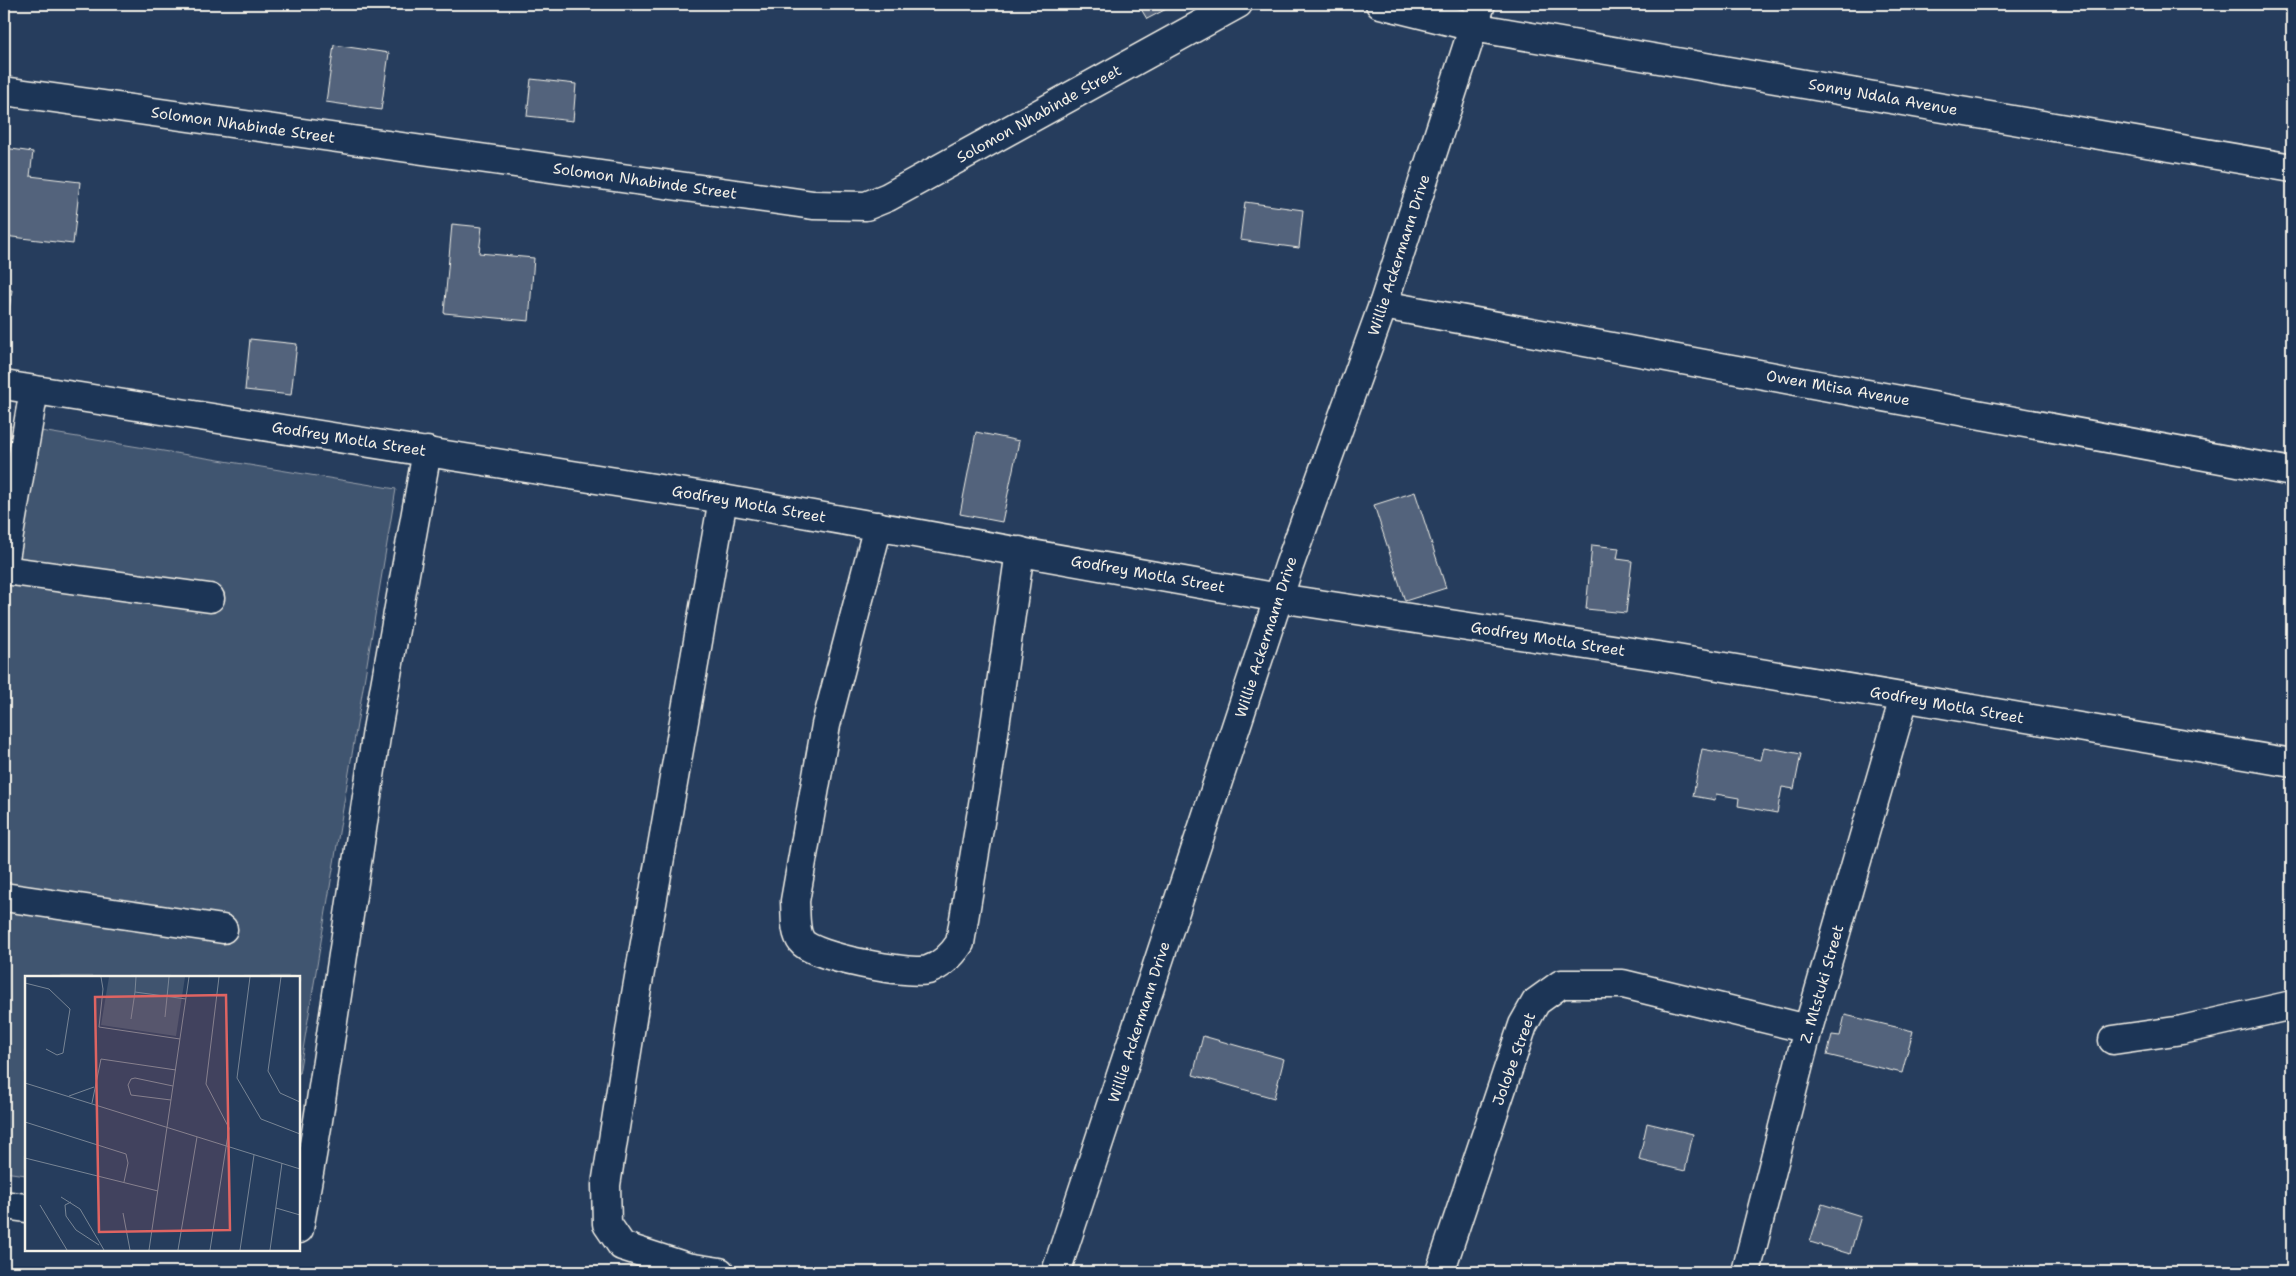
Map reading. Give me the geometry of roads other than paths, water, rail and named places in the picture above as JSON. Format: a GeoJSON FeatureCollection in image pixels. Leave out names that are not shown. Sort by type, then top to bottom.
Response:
{"type":"FeatureCollection","features":[{"type":"Feature","properties":{"kind":"street","name":"Solomon Nhabinde Street"},"geometry":{"type":"LineString","coordinates":[[4,91],[813,205],[866,206],[888,197],[1238,4]]}},
{"type":"Feature","properties":{"kind":"street"},"geometry":{"type":"LineString","coordinates":[[1380,4],[1477,16]]}},
{"type":"Feature","properties":{"kind":"street","name":"Sonny Ndala Avenue"},"geometry":{"type":"LineString","coordinates":[[1477,16],[2292,168]]}},
{"type":"Feature","properties":{"kind":"street","name":"Willie Ackermann Drive"},"geometry":{"type":"LineString","coordinates":[[1056,1272],[1289,566],[1383,305],[1477,16]]}},
{"type":"Feature","properties":{"kind":"street","name":"Owen Mtisa Avenue"},"geometry":{"type":"LineString","coordinates":[[1383,305],[2292,472]]}},
{"type":"Feature","properties":{"kind":"street","name":"Godfrey Motla Street"},"geometry":{"type":"LineString","coordinates":[[4,385],[427,451],[878,526],[1279,598],[1672,658],[2292,763]]}},
{"type":"Feature","properties":{"kind":"street"},"geometry":{"type":"LineString","coordinates":[[4,564],[34,390]]}},
{"type":"Feature","properties":{"kind":"street"},"geometry":{"type":"LineString","coordinates":[[300,1223],[317,1127],[377,730],[427,451]]}},
{"type":"Feature","properties":{"kind":"street"},"geometry":{"type":"LineString","coordinates":[[720,1272],[687,1267],[622,1246],[607,1224],[606,1185],[635,1000],[723,500]]}},
{"type":"Feature","properties":{"kind":"street"},"geometry":{"type":"LineString","coordinates":[[878,526],[826,725],[795,901],[797,928],[802,943],[817,952],[867,965],[918,972],[929,970],[951,956],[960,943],[989,768],[1020,551]]}},
{"type":"Feature","properties":{"kind":"street"},"geometry":{"type":"LineString","coordinates":[[4,570],[210,598]]}},
{"type":"Feature","properties":{"kind":"street","name":"Z. Mtstuki Street"},"geometry":{"type":"LineString","coordinates":[[1746,1272],[1808,1029],[1904,698]]}},
{"type":"Feature","properties":{"kind":"street"},"geometry":{"type":"LineString","coordinates":[[4,897],[223,929]]}},
{"type":"Feature","properties":{"kind":"street","name":"Jolobe Street"},"geometry":{"type":"LineString","coordinates":[[1440,1272],[1523,1025],[1536,1002],[1561,984],[1623,984],[1808,1029]]}},
{"type":"Feature","properties":{"kind":"street"},"geometry":{"type":"LineString","coordinates":[[2113,1040],[2182,1030],[2292,1005]]}},
{"type":"Feature","properties":{"kind":"street"},"geometry":{"type":"LineString","coordinates":[[4,1205],[25,1208]]}}]}
